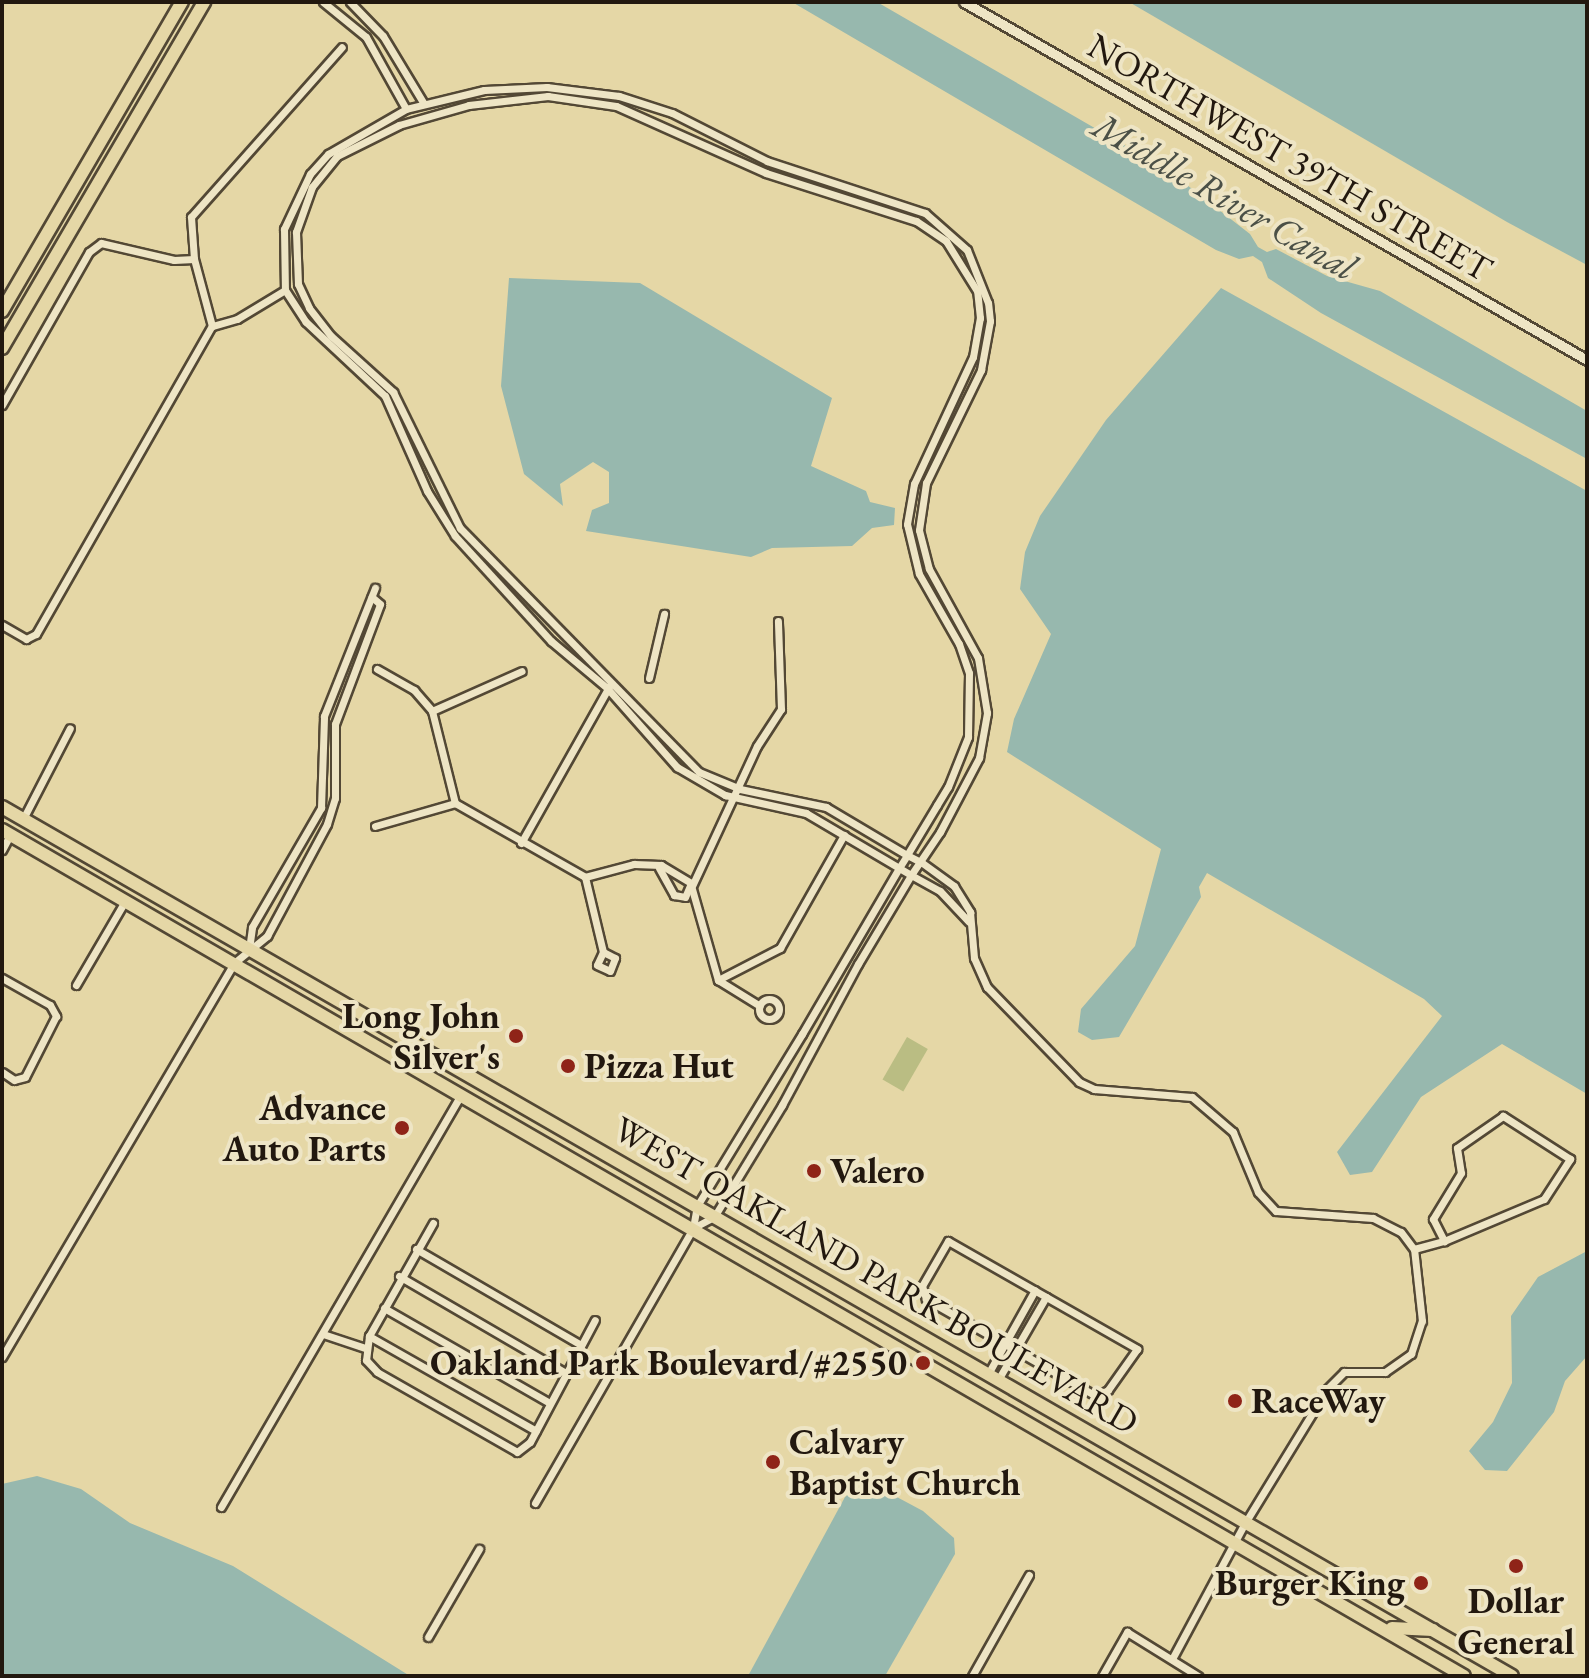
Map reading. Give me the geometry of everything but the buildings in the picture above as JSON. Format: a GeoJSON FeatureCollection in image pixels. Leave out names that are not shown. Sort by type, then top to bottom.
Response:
{"type":"FeatureCollection","features":[{"type":"Feature","properties":{"kind":"main road"},"geometry":{"type":"LineString","coordinates":[[2,311],[182,2]]}},
{"type":"Feature","properties":{"kind":"main road"},"geometry":{"type":"LineString","coordinates":[[2,348],[204,2]]}},
{"type":"Feature","properties":{"kind":"main road","name":"WEST OAKLAND PARK BOULEVARD"},"geometry":{"type":"LineString","coordinates":[[2,807],[1512,1676]]}},
{"type":"Feature","properties":{"kind":"main road"},"geometry":{"type":"LineString","coordinates":[[2,821],[23,819]]}},
{"type":"Feature","properties":{"kind":"main road"},"geometry":{"type":"LineString","coordinates":[[6,832],[40,829]]}},
{"type":"Feature","properties":{"kind":"main road","name":"WEST OAKLAND PARK BOULEVARD"},"geometry":{"type":"LineString","coordinates":[[6,832],[1236,1540],[1464,1676]]}},
{"type":"Feature","properties":{"kind":"main road"},"geometry":{"type":"LineString","coordinates":[[430,1076],[466,1075]]}},
{"type":"Feature","properties":{"kind":"main road"},"geometry":{"type":"LineString","coordinates":[[461,1094],[488,1087]]}},
{"type":"Feature","properties":{"kind":"main road"},"geometry":{"type":"LineString","coordinates":[[965,1384],[982,1388],[993,1377]]}},
{"type":"Feature","properties":{"kind":"main road"},"geometry":{"type":"LineString","coordinates":[[986,1397],[1000,1389],[1015,1390]]}},
{"type":"Feature","properties":{"kind":"main road"},"geometry":{"type":"LineString","coordinates":[[1381,1625],[1433,1630]]}},
{"type":"Feature","properties":{"kind":"street"},"geometry":{"type":"LineString","coordinates":[[323,2],[366,37],[406,109]]}},
{"type":"Feature","properties":{"kind":"street"},"geometry":{"type":"LineString","coordinates":[[350,2],[383,36],[424,104]]}},
{"type":"Feature","properties":{"kind":"street","name":"NORTHWEST 39TH STREET"},"geometry":{"type":"LineString","coordinates":[[964,2],[1587,360]]}},
{"type":"Feature","properties":{"kind":"street"},"geometry":{"type":"LineString","coordinates":[[212,326],[194,259],[191,217],[200,203],[342,47]]}},
{"type":"Feature","properties":{"kind":"street"},"geometry":{"type":"LineString","coordinates":[[693,1228],[714,1217],[911,875],[974,769],[986,727],[978,658],[929,569],[919,530],[926,483],[986,353],[990,321],[986,291],[967,250],[925,213],[748,154],[672,113],[629,99],[532,87],[484,90],[406,109],[353,136],[310,174],[293,203],[280,245],[285,290],[306,322],[385,396],[448,525],[524,611],[607,688],[677,767],[737,799],[806,813],[899,868],[911,875],[951,898],[971,928]]}},
{"type":"Feature","properties":{"kind":"street"},"geometry":{"type":"LineString","coordinates":[[535,1503],[693,1228],[697,1206],[907,855],[956,770],[968,737],[971,704],[964,657],[919,574],[907,537],[914,484],[969,368],[980,318],[971,276],[934,232],[905,216],[766,173],[643,116],[593,101],[548,96],[469,105],[399,125],[352,146],[322,173],[304,205],[296,232],[298,284],[324,328],[393,392],[457,521],[531,604],[613,680],[688,763],[740,789],[826,807],[907,855],[921,862],[965,900],[975,960],[987,987],[1079,1082],[1094,1089],[1166,1091],[1192,1097],[1233,1132],[1258,1192],[1276,1211],[1373,1218],[1401,1232],[1414,1249],[1422,1321],[1411,1354],[1385,1372],[1344,1372],[1327,1389],[1245,1523],[1172,1659]]}},
{"type":"Feature","properties":{"kind":"street"},"geometry":{"type":"LineString","coordinates":[[2,405],[89,252],[101,243],[174,260],[194,259]]}},
{"type":"Feature","properties":{"kind":"street"},"geometry":{"type":"LineString","coordinates":[[2,625],[26,639],[36,634],[212,326],[249,313],[285,290]]}},
{"type":"Feature","properties":{"kind":"street"},"geometry":{"type":"LineString","coordinates":[[448,525],[457,521]]}},
{"type":"Feature","properties":{"kind":"street"},"geometry":{"type":"LineString","coordinates":[[249,949],[252,927],[322,804],[324,716],[375,588]]}},
{"type":"Feature","properties":{"kind":"street"},"geometry":{"type":"LineString","coordinates":[[2,1357],[234,963],[267,936],[333,807],[335,724],[380,604],[372,597]]}},
{"type":"Feature","properties":{"kind":"street"},"geometry":{"type":"LineString","coordinates":[[524,611],[531,604]]}},
{"type":"Feature","properties":{"kind":"street"},"geometry":{"type":"LineString","coordinates":[[649,678],[664,614]]}},
{"type":"Feature","properties":{"kind":"street"},"geometry":{"type":"LineString","coordinates":[[685,897],[737,799],[757,746],[781,709],[778,621]]}},
{"type":"Feature","properties":{"kind":"street"},"geometry":{"type":"LineString","coordinates":[[377,669],[414,690],[432,711],[455,803],[585,877],[634,864],[654,864],[684,877],[692,888],[718,980],[760,1006]]}},
{"type":"Feature","properties":{"kind":"street"},"geometry":{"type":"LineString","coordinates":[[432,711],[522,671]]}},
{"type":"Feature","properties":{"kind":"street"},"geometry":{"type":"LineString","coordinates":[[521,843],[613,680]]}},
{"type":"Feature","properties":{"kind":"street"},"geometry":{"type":"LineString","coordinates":[[23,819],[70,728]]}},
{"type":"Feature","properties":{"kind":"street"},"geometry":{"type":"LineString","coordinates":[[323,779],[334,778]]}},
{"type":"Feature","properties":{"kind":"street"},"geometry":{"type":"LineString","coordinates":[[375,826],[455,803]]}},
{"type":"Feature","properties":{"kind":"street"},"geometry":{"type":"LineString","coordinates":[[322,804],[333,807]]}},
{"type":"Feature","properties":{"kind":"street"},"geometry":{"type":"LineString","coordinates":[[2,850],[6,832]]}},
{"type":"Feature","properties":{"kind":"street"},"geometry":{"type":"LineString","coordinates":[[718,980],[780,948],[844,835]]}},
{"type":"Feature","properties":{"kind":"street"},"geometry":{"type":"LineString","coordinates":[[654,864],[672,884],[674,895],[685,897],[695,907]]}},
{"type":"Feature","properties":{"kind":"street"},"geometry":{"type":"LineString","coordinates":[[672,884],[702,865]]}},
{"type":"Feature","properties":{"kind":"street"},"geometry":{"type":"LineString","coordinates":[[585,877],[603,952]]}},
{"type":"Feature","properties":{"kind":"street"},"geometry":{"type":"LineString","coordinates":[[76,985],[125,901]]}},
{"type":"Feature","properties":{"kind":"street"},"geometry":{"type":"LineString","coordinates":[[2,978],[50,1005],[56,1016],[25,1077],[14,1080],[2,1072]]}},
{"type":"Feature","properties":{"kind":"street"},"geometry":{"type":"LineString","coordinates":[[221,1507],[461,1094]]}},
{"type":"Feature","properties":{"kind":"street"},"geometry":{"type":"LineString","coordinates":[[1414,1249],[1444,1241],[1544,1199],[1570,1159],[1503,1116],[1457,1148],[1461,1173],[1433,1219],[1444,1241]]}},
{"type":"Feature","properties":{"kind":"street"},"geometry":{"type":"LineString","coordinates":[[433,1223],[399,1276],[369,1336],[365,1348],[366,1360],[377,1372],[517,1452],[536,1431],[548,1402],[595,1320]]}},
{"type":"Feature","properties":{"kind":"street"},"geometry":{"type":"LineString","coordinates":[[948,1241],[1035,1290],[1137,1349],[1108,1390],[1096,1396],[926,1299],[922,1286],[948,1241]]}},
{"type":"Feature","properties":{"kind":"street"},"geometry":{"type":"LineString","coordinates":[[416,1249],[581,1345]]}},
{"type":"Feature","properties":{"kind":"street"},"geometry":{"type":"LineString","coordinates":[[399,1276],[564,1372]]}},
{"type":"Feature","properties":{"kind":"street"},"geometry":{"type":"LineString","coordinates":[[993,1377],[1004,1344],[1035,1290]]}},
{"type":"Feature","properties":{"kind":"street"},"geometry":{"type":"LineString","coordinates":[[993,1377],[1015,1350],[1046,1297]]}},
{"type":"Feature","properties":{"kind":"street"},"geometry":{"type":"LineString","coordinates":[[384,1308],[548,1402]]}},
{"type":"Feature","properties":{"kind":"street"},"geometry":{"type":"LineString","coordinates":[[323,1334],[365,1348]]}},
{"type":"Feature","properties":{"kind":"street"},"geometry":{"type":"LineString","coordinates":[[369,1336],[536,1431]]}},
{"type":"Feature","properties":{"kind":"street"},"geometry":{"type":"LineString","coordinates":[[428,1637],[479,1549]]}},
{"type":"Feature","properties":{"kind":"street"},"geometry":{"type":"LineString","coordinates":[[972,1676],[1029,1575]]}},
{"type":"Feature","properties":{"kind":"street"},"geometry":{"type":"LineString","coordinates":[[1102,1676],[1127,1632],[1198,1676]]}},
{"type":"Feature","properties":{"kind":"green space"},"geometry":{"type":"Polygon","coordinates":[[[907,1037],[928,1049],[903,1091],[882,1079],[907,1037]]]}},
{"type":"Feature","properties":{"kind":"water"},"geometry":{"type":"Polygon","coordinates":[[[792,2],[877,2],[1169,171],[1250,234],[1258,247],[1267,252],[1276,249],[1327,276],[1380,291],[1587,411],[1587,459],[1321,313],[1268,278],[1262,262],[1253,256],[1239,259],[1216,250],[792,2]]]}},
{"type":"Feature","properties":{"kind":"water"},"geometry":{"type":"Polygon","coordinates":[[[1129,2],[1587,2],[1587,265],[1507,222],[1129,2]]]}},
{"type":"Feature","properties":{"kind":"water"},"geometry":{"type":"Polygon","coordinates":[[[509,278],[640,283],[832,398],[811,466],[866,491],[870,502],[895,508],[894,525],[872,528],[852,546],[772,548],[751,557],[586,531],[592,510],[609,503],[609,472],[593,462],[560,484],[563,506],[524,474],[501,386],[509,278]]]}},
{"type":"Feature","properties":{"kind":"water"},"geometry":{"type":"Polygon","coordinates":[[[1221,288],[1587,491],[1587,1094],[1502,1044],[1421,1097],[1372,1172],[1350,1175],[1337,1152],[1442,1016],[1424,999],[1207,873],[1199,887],[1201,897],[1119,1037],[1092,1040],[1078,1032],[1081,1009],[1135,946],[1161,849],[1007,752],[1014,719],[1051,634],[1020,589],[1025,552],[1040,516],[1106,420],[1221,288]]]}},
{"type":"Feature","properties":{"kind":"water"},"geometry":{"type":"Polygon","coordinates":[[[1587,1251],[1587,1356],[1565,1381],[1554,1412],[1507,1471],[1485,1470],[1469,1451],[1493,1422],[1512,1383],[1511,1316],[1538,1277],[1587,1251]]]}},
{"type":"Feature","properties":{"kind":"water"},"geometry":{"type":"Polygon","coordinates":[[[37,1476],[81,1489],[130,1523],[233,1566],[410,1676],[2,1676],[2,1484],[37,1476]]]}},
{"type":"Feature","properties":{"kind":"water"},"geometry":{"type":"Polygon","coordinates":[[[880,1488],[923,1511],[954,1538],[955,1554],[885,1676],[748,1676],[845,1497],[855,1489],[880,1488]]]}},
{"type":"Feature","properties":{"kind":"place","name":"Long John Silver's"},"geometry":{"type":"Point","coordinates":[516,1036]}},
{"type":"Feature","properties":{"kind":"place","name":"Pizza Hut"},"geometry":{"type":"Point","coordinates":[568,1066]}},
{"type":"Feature","properties":{"kind":"place","name":"Advance Auto Parts"},"geometry":{"type":"Point","coordinates":[402,1128]}},
{"type":"Feature","properties":{"kind":"place","name":"Valero"},"geometry":{"type":"Point","coordinates":[814,1171]}},
{"type":"Feature","properties":{"kind":"place","name":"Oakland Park Boulevard/#2550"},"geometry":{"type":"Point","coordinates":[923,1363]}},
{"type":"Feature","properties":{"kind":"place","name":"RaceWay"},"geometry":{"type":"Point","coordinates":[1235,1401]}},
{"type":"Feature","properties":{"kind":"place","name":"Calvary Baptist Church"},"geometry":{"type":"Point","coordinates":[773,1462]}},
{"type":"Feature","properties":{"kind":"place","name":"Dollar General"},"geometry":{"type":"Point","coordinates":[1516,1566]}},
{"type":"Feature","properties":{"kind":"place","name":"Burger King"},"geometry":{"type":"Point","coordinates":[1421,1583]}},
{"type":"Feature","properties":{"kind":"water label","name":"Middle River Canal"},"geometry":{"type":"Point","coordinates":[1225,196]}}]}
